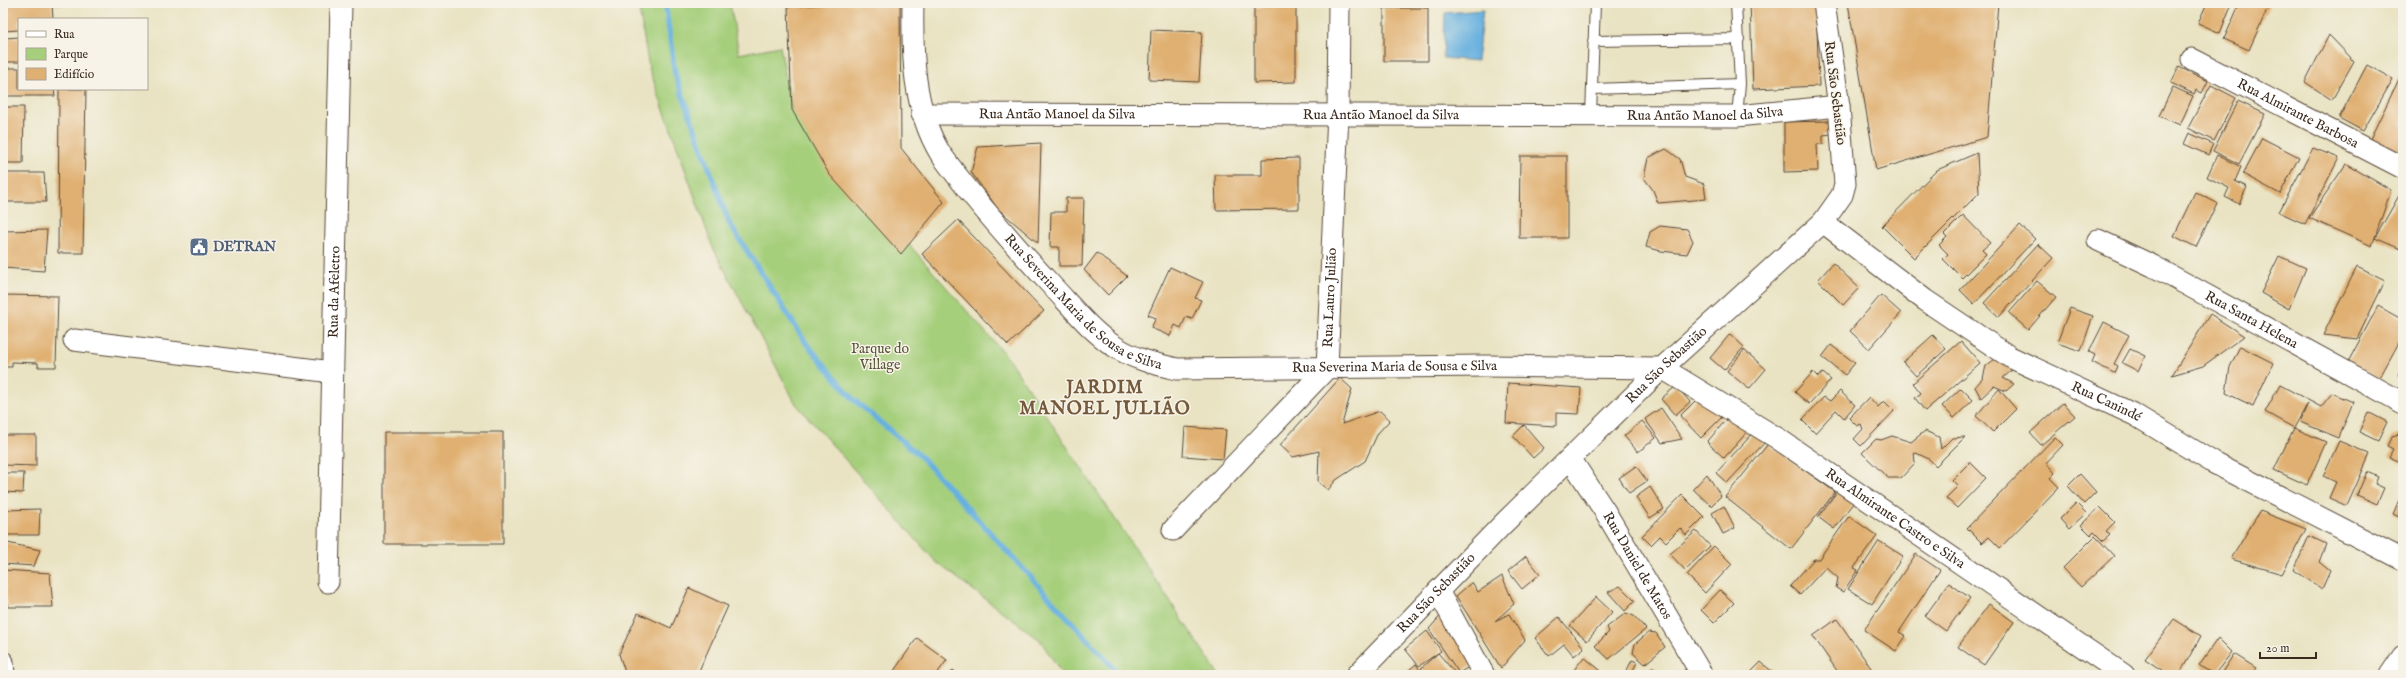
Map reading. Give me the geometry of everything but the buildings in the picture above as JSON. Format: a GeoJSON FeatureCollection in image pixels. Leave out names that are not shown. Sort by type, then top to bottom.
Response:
{"type":"FeatureCollection","features":[{"type":"Feature","properties":{"kind":"street","name":"Rua da Afeletro"},"geometry":{"type":"LineString","coordinates":[[328,582],[341,3]]}},
{"type":"Feature","properties":{"kind":"street","name":"Rua Severina Maria de Sousa e Silva"},"geometry":{"type":"LineString","coordinates":[[913,3],[916,78],[922,114],[932,140],[968,190],[1013,244],[1080,316],[1113,346],[1142,360],[1177,369],[1662,368]]}},
{"type":"Feature","properties":{"kind":"street","name":"Rua Lauro Julião"},"geometry":{"type":"LineString","coordinates":[[1173,530],[1327,368],[1338,113],[1339,3]]}},
{"type":"Feature","properties":{"kind":"street","name":"Rua São Sebastião"},"geometry":{"type":"LineString","coordinates":[[1357,675],[1570,458],[1662,368],[1823,222],[1842,195],[1845,184],[1839,106],[1824,3]]}},
{"type":"Feature","properties":{"kind":"street","name":"Rua Almirante Barbosa"},"geometry":{"type":"LineString","coordinates":[[2192,59],[2403,168]]}},
{"type":"Feature","properties":{"kind":"street","name":"Rua Antão Manoel da Silva"},"geometry":{"type":"LineString","coordinates":[[922,114],[1338,113],[1737,116],[1839,106]]}},
{"type":"Feature","properties":{"kind":"street","name":"Rua Canindé"},"geometry":{"type":"LineString","coordinates":[[1823,222],[1925,300],[2010,357],[2135,415],[2214,463],[2403,560]]}},
{"type":"Feature","properties":{"kind":"street","name":"Rua Santa Helena"},"geometry":{"type":"LineString","coordinates":[[2098,240],[2153,266],[2403,403]]}},
{"type":"Feature","properties":{"kind":"street"},"geometry":{"type":"LineString","coordinates":[[74,340],[332,372]]}},
{"type":"Feature","properties":{"kind":"street","name":"Rua Almirante Castro e Silva"},"geometry":{"type":"LineString","coordinates":[[1662,368],[1777,438],[2124,675]]}},
{"type":"Feature","properties":{"kind":"street","name":"Rua Daniel de Matos"},"geometry":{"type":"LineString","coordinates":[[1570,458],[1606,514],[1702,675]]}},
{"type":"Feature","properties":{"kind":"street"},"geometry":{"type":"LineString","coordinates":[[1438,591],[1484,675]]}},
{"type":"Feature","properties":{"kind":"street"},"geometry":{"type":"LineString","coordinates":[[2390,675],[2403,656]]}},
{"type":"Feature","properties":{"kind":"street"},"geometry":{"type":"LineString","coordinates":[[3,662],[4,675]]}},
{"type":"Feature","properties":{"kind":"lane"},"geometry":{"type":"LineString","coordinates":[[1591,115],[1595,3]]}},
{"type":"Feature","properties":{"kind":"lane"},"geometry":{"type":"LineString","coordinates":[[1736,3],[1740,84],[1737,116]]}},
{"type":"Feature","properties":{"kind":"lane"},"geometry":{"type":"LineString","coordinates":[[1594,41],[1739,40]]}},
{"type":"Feature","properties":{"kind":"lane"},"geometry":{"type":"LineString","coordinates":[[1593,89],[1740,84]]}},
{"type":"Feature","properties":{"kind":"green space","name":"Parque do Village"},"geometry":{"type":"Polygon","coordinates":[[[638,3],[730,3],[739,54],[780,46],[792,110],[1008,358],[1219,675],[1063,675],[1040,640],[936,562],[796,404],[713,248],[649,68],[638,3]]]}},
{"type":"Feature","properties":{"kind":"water"},"geometry":{"type":"Polygon","coordinates":[[[1483,10],[1477,61],[1443,58],[1445,13],[1483,10]]]}},
{"type":"Feature","properties":{"kind":"waterway"},"geometry":{"type":"LineString","coordinates":[[665,3],[675,74],[729,223],[806,343],[853,399],[921,457],[1120,675]]}},
{"type":"Feature","properties":{"kind":"place","name":"DETRAN"},"geometry":{"type":"Point","coordinates":[199,247]}},
{"type":"Feature","properties":{"kind":"district","name":"JARDIM MANOEL JULIÃO"},"geometry":{"type":"Point","coordinates":[1105,398]}}]}
